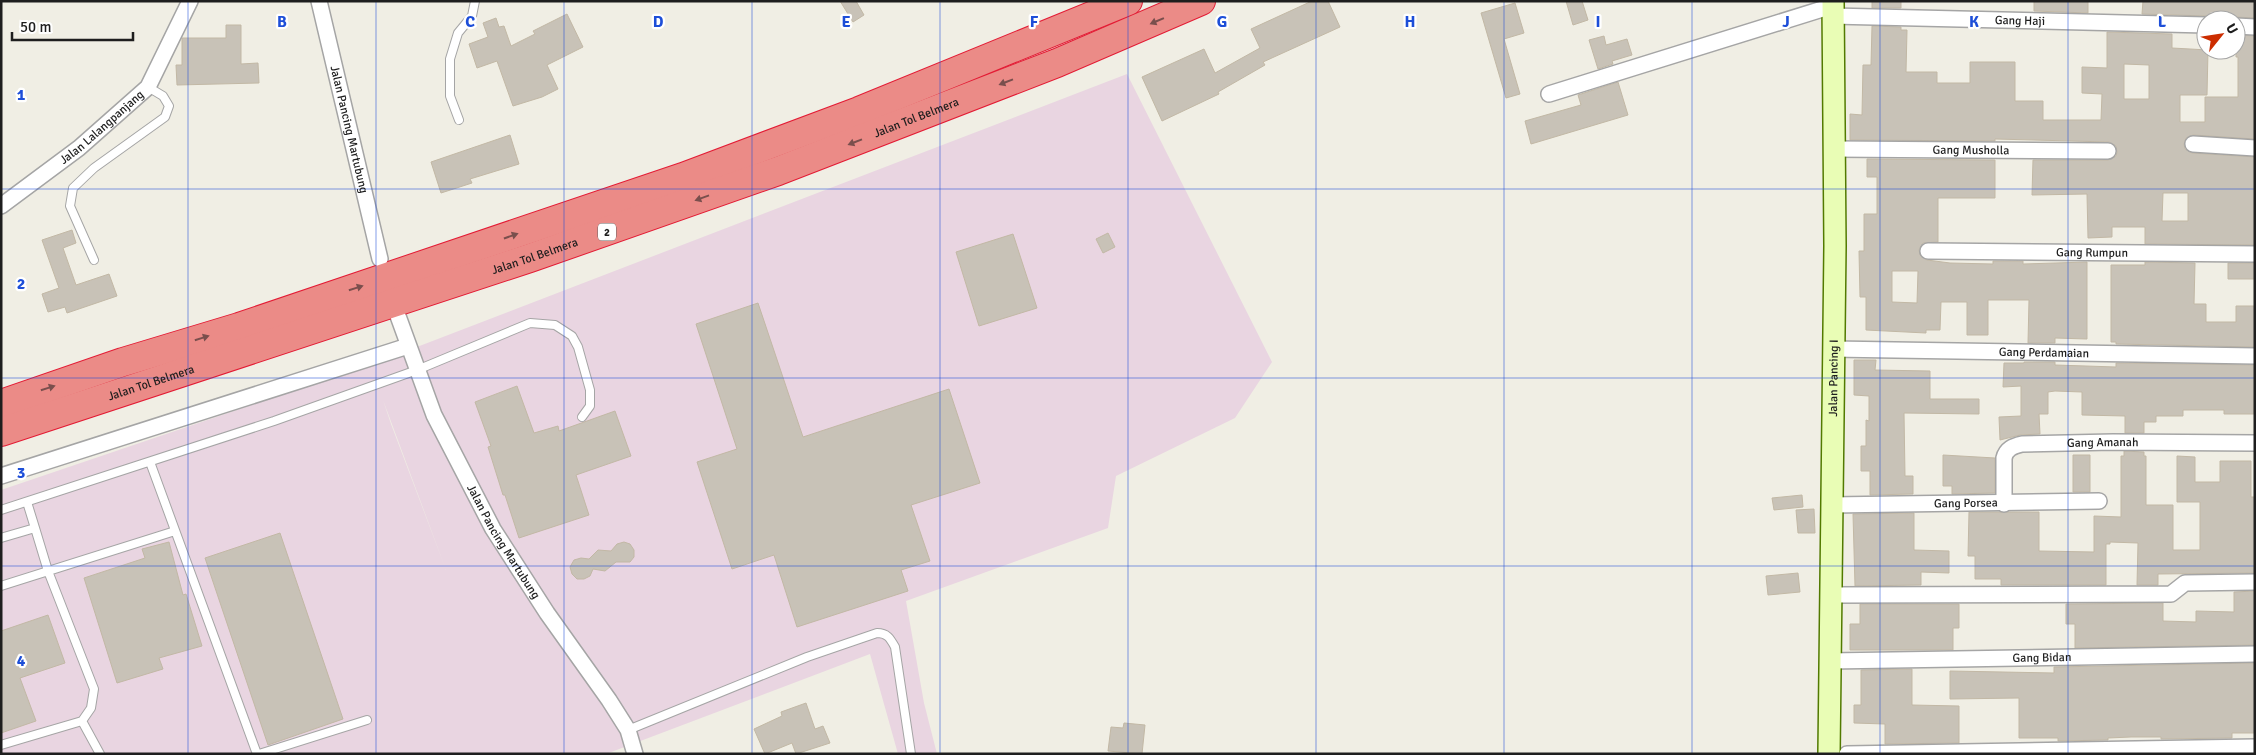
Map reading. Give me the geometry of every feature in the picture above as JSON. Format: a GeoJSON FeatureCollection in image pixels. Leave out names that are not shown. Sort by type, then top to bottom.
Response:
{"type":"FeatureCollection","features":[{"type":"Feature","properties":{"kind":"highway","name":"Jalan Tol Belmera"},"geometry":{"type":"LineString","coordinates":[[1,404],[123,362],[248,324],[683,177],[868,108],[1128,1]]}},
{"type":"Feature","properties":{"kind":"highway","name":"Jalan Tol Belmera"},"geometry":{"type":"LineString","coordinates":[[1,432],[520,261],[778,171],[1057,63],[1201,1]]}},
{"type":"Feature","properties":{"kind":"main road","name":"Jalan Pancing I"},"geometry":{"type":"LineString","coordinates":[[1829,754],[1835,149],[1832,8]]}},
{"type":"Feature","properties":{"kind":"street","name":"Jalan Lalangpanjang"},"geometry":{"type":"LineString","coordinates":[[1,206],[79,148],[148,86],[190,1]]}},
{"type":"Feature","properties":{"kind":"street","name":"Jalan Pancing Martubung"},"geometry":{"type":"LineString","coordinates":[[319,1],[380,259]]}},
{"type":"Feature","properties":{"kind":"street","name":"Gang Haji"},"geometry":{"type":"LineString","coordinates":[[1550,94],[1832,8],[2196,25]]}},
{"type":"Feature","properties":{"kind":"street"},"geometry":{"type":"LineString","coordinates":[[2193,144],[2255,148]]}},
{"type":"Feature","properties":{"kind":"street","name":"Gang Musholla"},"geometry":{"type":"LineString","coordinates":[[1835,149],[2108,150]]}},
{"type":"Feature","properties":{"kind":"street","name":"Gang Rumpun"},"geometry":{"type":"LineString","coordinates":[[1928,251],[2255,254]]}},
{"type":"Feature","properties":{"kind":"street","name":"Jalan Pancing Martubung"},"geometry":{"type":"LineString","coordinates":[[398,316],[434,415],[493,529],[547,613],[628,730],[635,754]]}},
{"type":"Feature","properties":{"kind":"street"},"geometry":{"type":"LineString","coordinates":[[1,476],[220,408],[408,346]]}},
{"type":"Feature","properties":{"kind":"street","name":"Gang Perdamaian"},"geometry":{"type":"LineString","coordinates":[[1833,349],[2255,356]]}},
{"type":"Feature","properties":{"kind":"street","name":"Gang Amanah"},"geometry":{"type":"LineString","coordinates":[[2004,504],[2005,452],[2012,447],[2022,444],[2113,442],[2255,443]]}},
{"type":"Feature","properties":{"kind":"street","name":"Gang Porsea"},"geometry":{"type":"LineString","coordinates":[[1832,505],[2004,504],[2099,501]]}},
{"type":"Feature","properties":{"kind":"street"},"geometry":{"type":"LineString","coordinates":[[1830,595],[2171,594],[2185,583],[2255,582]]}},
{"type":"Feature","properties":{"kind":"street","name":"Gang Bidan"},"geometry":{"type":"LineString","coordinates":[[1830,661],[2255,654]]}},
{"type":"Feature","properties":{"kind":"street"},"geometry":{"type":"LineString","coordinates":[[1847,754],[2255,747]]}},
{"type":"Feature","properties":{"kind":"lane"},"geometry":{"type":"LineString","coordinates":[[460,120],[450,96],[450,59],[458,33],[472,16],[475,1]]}},
{"type":"Feature","properties":{"kind":"lane"},"geometry":{"type":"LineString","coordinates":[[94,260],[70,206],[72,188],[94,168],[165,117],[169,106],[163,96],[148,86]]}},
{"type":"Feature","properties":{"kind":"lane"},"geometry":{"type":"LineString","coordinates":[[1,510],[274,421],[417,370],[530,323],[555,325],[572,336],[578,347],[590,390],[590,406],[582,417]]}},
{"type":"Feature","properties":{"kind":"lane"},"geometry":{"type":"LineString","coordinates":[[150,462],[258,754],[367,720]]}},
{"type":"Feature","properties":{"kind":"lane"},"geometry":{"type":"LineString","coordinates":[[1,745],[82,721],[92,708],[94,689],[48,572],[26,502]]}},
{"type":"Feature","properties":{"kind":"lane"},"geometry":{"type":"LineString","coordinates":[[1,538],[35,528]]}},
{"type":"Feature","properties":{"kind":"lane"},"geometry":{"type":"LineString","coordinates":[[1,586],[174,531]]}},
{"type":"Feature","properties":{"kind":"lane"},"geometry":{"type":"LineString","coordinates":[[628,730],[807,657],[868,636],[883,633],[890,637],[895,647],[911,754]]}},
{"type":"Feature","properties":{"kind":"lane"},"geometry":{"type":"LineString","coordinates":[[82,721],[100,754]]}},
{"type":"Feature","properties":{"kind":"shaded area"},"geometry":{"type":"Polygon","coordinates":[[[1127,74],[1272,362],[1235,418],[1116,476],[1108,528],[906,601],[924,703],[937,754],[898,754],[870,654],[606,754],[1,754],[1,490],[370,365],[1127,74]],[[383,400],[391,424],[446,570],[383,400]]]}},
{"type":"Feature","properties":{"kind":"building"},"geometry":{"type":"Polygon","coordinates":[[[840,1],[856,1],[864,15],[853,22],[840,1]]]}},
{"type":"Feature","properties":{"kind":"building"},"geometry":{"type":"Polygon","coordinates":[[[1312,1],[1328,1],[1340,27],[1263,62],[1265,65],[1218,92],[1219,94],[1162,121],[1142,77],[1204,49],[1215,73],[1260,48],[1251,29],[1312,1]]]}},
{"type":"Feature","properties":{"kind":"building"},"geometry":{"type":"Polygon","coordinates":[[[1566,1],[1582,1],[1588,20],[1573,25],[1566,1]]]}},
{"type":"Feature","properties":{"kind":"building"},"geometry":{"type":"Polygon","coordinates":[[[1872,1],[1901,1],[1901,8],[1872,8],[1872,1]]]}},
{"type":"Feature","properties":{"kind":"building"},"geometry":{"type":"Polygon","coordinates":[[[2034,1],[2088,1],[2088,13],[2034,11],[2034,1]]]}},
{"type":"Feature","properties":{"kind":"building"},"geometry":{"type":"Polygon","coordinates":[[[2143,1],[2255,1],[2255,18],[2246,18],[2246,10],[2196,10],[2196,16],[2142,14],[2143,1]]]}},
{"type":"Feature","properties":{"kind":"building"},"geometry":{"type":"Polygon","coordinates":[[[1515,3],[1524,33],[1504,39],[1520,94],[1506,98],[1481,13],[1515,3]]]}},
{"type":"Feature","properties":{"kind":"building"},"geometry":{"type":"Polygon","coordinates":[[[567,14],[583,47],[547,65],[558,89],[542,97],[513,106],[497,61],[477,68],[469,44],[488,37],[483,23],[496,18],[499,27],[504,26],[511,46],[535,34],[533,31],[567,14]]]}},
{"type":"Feature","properties":{"kind":"building"},"geometry":{"type":"Polygon","coordinates":[[[226,25],[241,25],[241,64],[258,63],[259,83],[177,85],[176,65],[182,65],[182,38],[226,38],[226,25]]]}},
{"type":"Feature","properties":{"kind":"building"},"geometry":{"type":"Polygon","coordinates":[[[1872,26],[1901,27],[1901,30],[1907,30],[1906,72],[1937,72],[1937,83],[1970,83],[1970,62],[2015,62],[2015,101],[2043,101],[2043,120],[2101,120],[2102,94],[2082,93],[2082,67],[2107,68],[2107,32],[2172,34],[2172,48],[2196,49],[2196,60],[2208,60],[2207,95],[2180,95],[2180,122],[2205,122],[2205,97],[2238,97],[2238,60],[2246,60],[2246,36],[2255,36],[2255,139],[2193,135],[2186,138],[2184,144],[2185,149],[2192,153],[2255,157],[2255,245],[2145,244],[2145,227],[2112,227],[2112,237],[2088,238],[2087,194],[2032,195],[2033,160],[2108,160],[2116,156],[2117,152],[2116,146],[2109,142],[1995,139],[1995,141],[1850,140],[1850,114],[1862,115],[1863,65],[1871,65],[1872,26]],[[2124,64],[2124,99],[2149,99],[2149,65],[2124,64]],[[2163,193],[2162,221],[2188,221],[2188,193],[2163,193]]]}},
{"type":"Feature","properties":{"kind":"building"},"geometry":{"type":"Polygon","coordinates":[[[1604,36],[1606,45],[1627,39],[1632,55],[1612,61],[1613,64],[1598,69],[1589,40],[1604,36]]]}},
{"type":"Feature","properties":{"kind":"building"},"geometry":{"type":"Polygon","coordinates":[[[1618,82],[1628,115],[1531,144],[1525,121],[1581,105],[1578,95],[1618,82]]]}},
{"type":"Feature","properties":{"kind":"building"},"geometry":{"type":"Polygon","coordinates":[[[510,135],[519,164],[470,179],[472,183],[441,193],[431,162],[510,135]]]}},
{"type":"Feature","properties":{"kind":"building"},"geometry":{"type":"Polygon","coordinates":[[[1867,159],[1995,160],[1995,198],[1938,198],[1938,242],[1923,243],[1919,250],[1920,255],[1927,260],[1950,263],[1993,264],[1993,261],[2023,261],[2023,264],[2087,262],[2087,339],[2055,338],[2055,343],[2028,343],[2029,300],[1988,300],[1988,335],[1967,335],[1967,302],[1941,302],[1940,330],[1926,330],[1926,333],[1866,330],[1866,297],[1860,297],[1859,251],[1864,251],[1864,214],[1877,214],[1877,177],[1867,177],[1867,159]],[[1892,271],[1892,302],[1917,303],[1918,271],[1892,271]]]}},
{"type":"Feature","properties":{"kind":"building"},"geometry":{"type":"Polygon","coordinates":[[[72,230],[76,243],[63,248],[76,285],[109,274],[117,296],[67,313],[65,307],[48,312],[42,294],[59,288],[42,240],[72,230]]]}},
{"type":"Feature","properties":{"kind":"building"},"geometry":{"type":"Polygon","coordinates":[[[1108,233],[1115,247],[1103,253],[1096,239],[1108,233]]]}},
{"type":"Feature","properties":{"kind":"building"},"geometry":{"type":"Polygon","coordinates":[[[1013,234],[1037,308],[979,326],[956,252],[1013,234]]]}},
{"type":"Feature","properties":{"kind":"building"},"geometry":{"type":"Polygon","coordinates":[[[2145,262],[2195,263],[2194,304],[2206,304],[2206,322],[2236,322],[2236,306],[2255,306],[2255,347],[2116,344],[2116,342],[2111,342],[2111,265],[2145,265],[2145,262]]]}},
{"type":"Feature","properties":{"kind":"building"},"geometry":{"type":"Polygon","coordinates":[[[2228,263],[2255,263],[2255,279],[2228,279],[2228,263]]]}},
{"type":"Feature","properties":{"kind":"building"},"geometry":{"type":"Polygon","coordinates":[[[758,303],[803,437],[949,389],[980,483],[911,505],[930,561],[901,570],[908,591],[797,627],[774,555],[732,569],[697,462],[737,449],[696,324],[758,303]]]}},
{"type":"Feature","properties":{"kind":"building"},"geometry":{"type":"Polygon","coordinates":[[[1854,360],[1876,360],[1875,370],[1930,371],[1930,399],[1979,399],[1979,414],[1904,413],[1905,476],[1913,476],[1913,494],[1870,495],[1870,471],[1861,471],[1861,446],[1866,446],[1866,420],[1869,421],[1869,396],[1854,395],[1854,360]]]}},
{"type":"Feature","properties":{"kind":"building"},"geometry":{"type":"Polygon","coordinates":[[[2055,362],[2055,365],[2116,367],[2116,363],[2255,365],[2254,414],[2224,414],[2224,410],[2183,410],[2183,416],[2156,416],[2156,422],[2144,422],[2144,433],[2125,433],[2125,416],[2082,415],[2082,392],[2055,391],[2048,392],[2048,414],[2039,414],[2040,434],[2020,435],[2000,440],[1999,417],[2021,416],[2021,386],[2003,387],[2004,363],[2055,362]]]}},
{"type":"Feature","properties":{"kind":"building"},"geometry":{"type":"Polygon","coordinates":[[[517,386],[534,433],[558,426],[559,431],[615,411],[631,456],[576,475],[589,515],[519,538],[505,495],[503,495],[488,447],[491,446],[475,402],[517,386]]]}},
{"type":"Feature","properties":{"kind":"building"},"geometry":{"type":"Polygon","coordinates":[[[2124,451],[2144,452],[2144,456],[2146,456],[2146,505],[2173,505],[2173,550],[2200,550],[2200,502],[2177,502],[2177,456],[2195,457],[2195,482],[2220,482],[2220,461],[2251,461],[2251,497],[2255,497],[2255,573],[2158,574],[2158,585],[2137,585],[2138,543],[2110,542],[2110,544],[2106,544],[2106,585],[2001,585],[2001,579],[1975,579],[1975,556],[1968,556],[1969,512],[2039,512],[2039,551],[2094,552],[2094,516],[2121,517],[2121,456],[2124,456],[2124,451]]]}},
{"type":"Feature","properties":{"kind":"building"},"geometry":{"type":"Polygon","coordinates":[[[1943,455],[1995,458],[1995,493],[1952,494],[1952,486],[1943,486],[1943,455]]]}},
{"type":"Feature","properties":{"kind":"building"},"geometry":{"type":"Polygon","coordinates":[[[2073,455],[2090,455],[2090,492],[2073,492],[2073,455]]]}},
{"type":"Feature","properties":{"kind":"building"},"geometry":{"type":"Polygon","coordinates":[[[1802,495],[1803,507],[1774,510],[1772,498],[1802,495]]]}},
{"type":"Feature","properties":{"kind":"building"},"geometry":{"type":"Polygon","coordinates":[[[1814,509],[1815,533],[1798,533],[1796,510],[1814,509]]]}},
{"type":"Feature","properties":{"kind":"building"},"geometry":{"type":"Polygon","coordinates":[[[1914,513],[1914,550],[1949,551],[1949,573],[1921,572],[1921,585],[1855,586],[1853,514],[1914,513]]]}},
{"type":"Feature","properties":{"kind":"building"},"geometry":{"type":"Polygon","coordinates":[[[280,533],[343,719],[268,745],[205,558],[280,533]]]}},
{"type":"Feature","properties":{"kind":"building"},"geometry":{"type":"Polygon","coordinates":[[[169,542],[183,595],[186,594],[202,646],[159,658],[163,669],[117,683],[84,578],[145,558],[142,549],[169,542]]]}},
{"type":"Feature","properties":{"kind":"building"},"geometry":{"type":"Polygon","coordinates":[[[624,542],[630,544],[634,550],[634,557],[630,562],[616,562],[605,571],[593,569],[590,576],[584,579],[577,579],[572,574],[570,567],[574,560],[581,558],[589,559],[598,550],[611,551],[617,544],[624,542]]]}},
{"type":"Feature","properties":{"kind":"building"},"geometry":{"type":"Polygon","coordinates":[[[1798,573],[1800,592],[1768,595],[1766,576],[1798,573]]]}},
{"type":"Feature","properties":{"kind":"building"},"geometry":{"type":"Polygon","coordinates":[[[2255,591],[2255,645],[2075,648],[2075,624],[2066,624],[2066,604],[2163,603],[2163,621],[2196,622],[2196,611],[2234,612],[2234,592],[2255,591]]]}},
{"type":"Feature","properties":{"kind":"building"},"geometry":{"type":"Polygon","coordinates":[[[1860,604],[1959,604],[1959,628],[1953,628],[1953,650],[1850,650],[1850,624],[1860,624],[1860,604]]]}},
{"type":"Feature","properties":{"kind":"building"},"geometry":{"type":"Polygon","coordinates":[[[48,615],[65,663],[20,678],[36,721],[1,733],[1,631],[48,615]]]}},
{"type":"Feature","properties":{"kind":"building"},"geometry":{"type":"Polygon","coordinates":[[[2255,663],[2255,733],[2232,733],[2232,738],[2161,739],[2161,737],[2131,737],[2108,738],[2108,740],[2058,741],[2058,738],[2019,738],[2019,698],[1950,699],[1950,671],[2054,673],[2054,667],[2255,663]]]}},
{"type":"Feature","properties":{"kind":"building"},"geometry":{"type":"Polygon","coordinates":[[[1912,669],[1912,705],[1959,706],[1959,743],[1885,744],[1885,724],[1854,723],[1854,705],[1861,705],[1861,670],[1912,669]]]}},
{"type":"Feature","properties":{"kind":"building"},"geometry":{"type":"Polygon","coordinates":[[[806,703],[815,729],[823,726],[830,743],[796,754],[792,743],[765,754],[754,729],[782,716],[781,712],[806,703]]]}},
{"type":"Feature","properties":{"kind":"building"},"geometry":{"type":"Polygon","coordinates":[[[1124,723],[1145,725],[1142,754],[1108,751],[1111,727],[1123,728],[1124,723]]]}}]}
